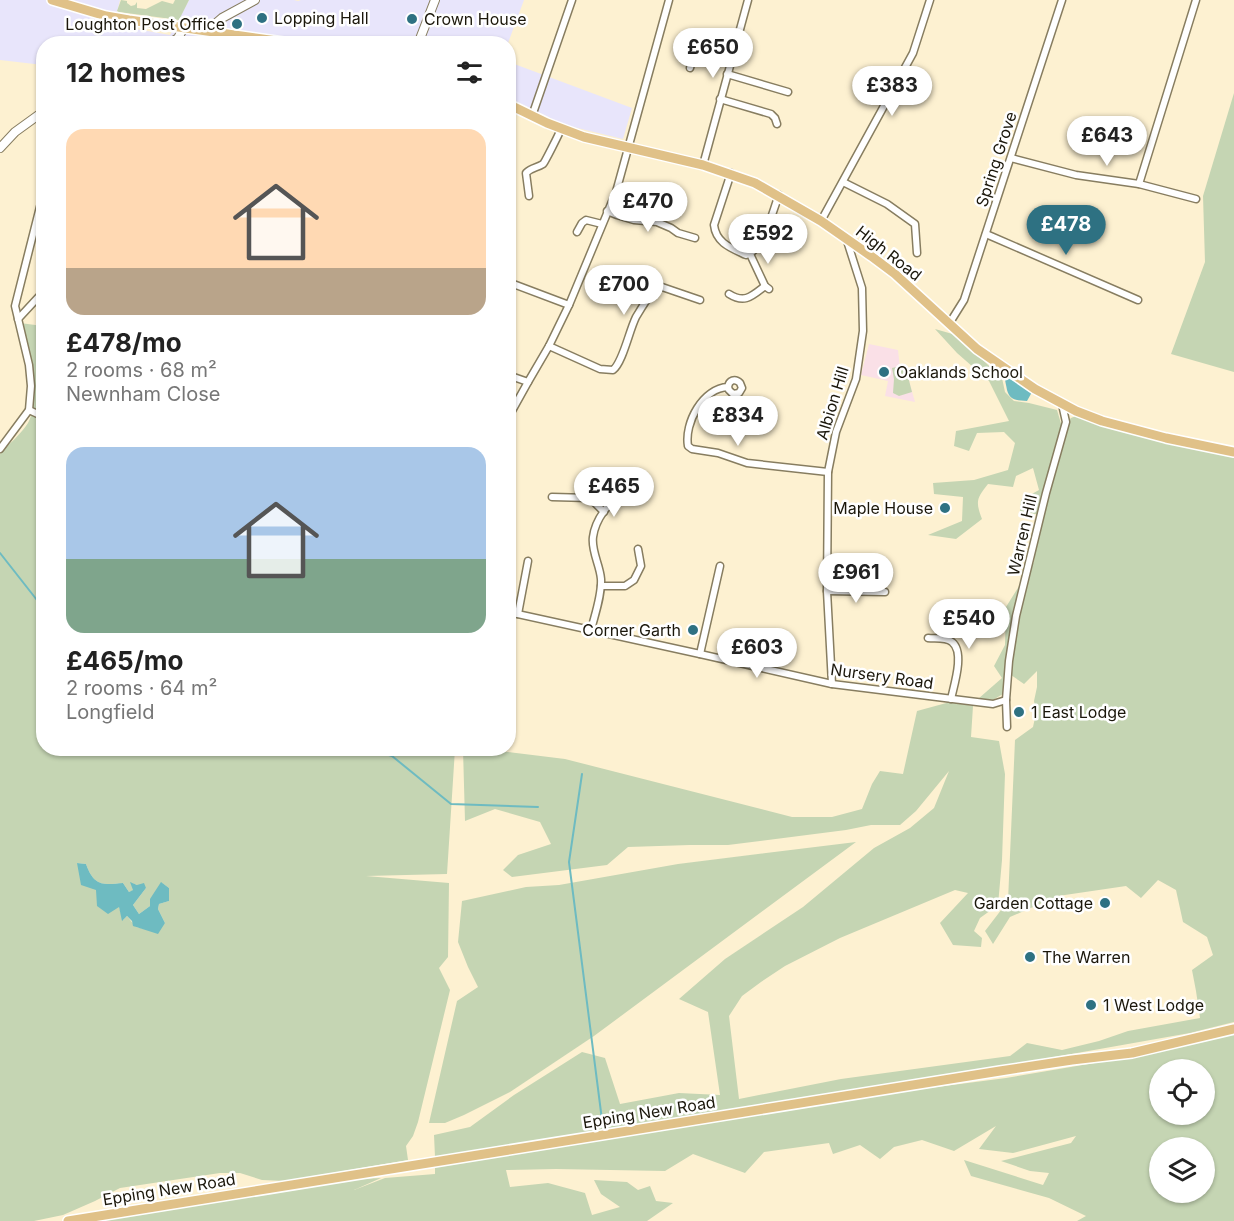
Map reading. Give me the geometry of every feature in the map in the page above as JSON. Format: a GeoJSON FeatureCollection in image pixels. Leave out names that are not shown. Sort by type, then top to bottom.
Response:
{"type":"FeatureCollection","features":[{"type":"Feature","properties":{"kind":"main road"},"geometry":{"type":"LineString","coordinates":[[52,0],[106,16],[237,36]]}},
{"type":"Feature","properties":{"kind":"main road","name":"High Road"},"geometry":{"type":"LineString","coordinates":[[516,108],[584,137],[703,165],[755,183],[821,221],[895,274],[977,349],[1035,389],[1076,411],[1102,421],[1234,452]]}},
{"type":"Feature","properties":{"kind":"main road","name":"Epping New Road"},"geometry":{"type":"LineString","coordinates":[[68,1221],[1000,1071],[1132,1053],[1234,1029]]}},
{"type":"Feature","properties":{"kind":"street"},"geometry":{"type":"LineString","coordinates":[[214,33],[215,24],[222,18],[255,0]]}},
{"type":"Feature","properties":{"kind":"street"},"geometry":{"type":"LineString","coordinates":[[421,36],[435,0]]}},
{"type":"Feature","properties":{"kind":"street"},"geometry":{"type":"LineString","coordinates":[[532,116],[572,0]]}},
{"type":"Feature","properties":{"kind":"street"},"geometry":{"type":"LineString","coordinates":[[516,403],[549,346],[569,305],[616,192],[669,0]]}},
{"type":"Feature","properties":{"kind":"street"},"geometry":{"type":"LineString","coordinates":[[703,165],[748,0]]}},
{"type":"Feature","properties":{"kind":"street"},"geometry":{"type":"LineString","coordinates":[[821,221],[913,53],[930,0]]}},
{"type":"Feature","properties":{"kind":"street","name":"Spring Grove"},"geometry":{"type":"LineString","coordinates":[[949,324],[964,300],[1062,0]]}},
{"type":"Feature","properties":{"kind":"street"},"geometry":{"type":"LineString","coordinates":[[1139,184],[1196,0]]}},
{"type":"Feature","properties":{"kind":"street"},"geometry":{"type":"LineString","coordinates":[[179,36],[183,29]]}},
{"type":"Feature","properties":{"kind":"street"},"geometry":{"type":"LineString","coordinates":[[690,68],[695,49],[731,60]]}},
{"type":"Feature","properties":{"kind":"street"},"geometry":{"type":"LineString","coordinates":[[727,74],[788,92]]}},
{"type":"Feature","properties":{"kind":"street"},"geometry":{"type":"LineString","coordinates":[[720,99],[771,114],[777,124]]}},
{"type":"Feature","properties":{"kind":"street"},"geometry":{"type":"LineString","coordinates":[[0,148],[15,132],[36,117]]}},
{"type":"Feature","properties":{"kind":"street"},"geometry":{"type":"LineString","coordinates":[[529,196],[526,173],[546,161],[561,129]]}},
{"type":"Feature","properties":{"kind":"street"},"geometry":{"type":"LineString","coordinates":[[1011,158],[1076,175],[1139,184],[1197,199]]}},
{"type":"Feature","properties":{"kind":"street"},"geometry":{"type":"LineString","coordinates":[[731,173],[714,225],[715,233],[727,246],[746,255],[756,249],[761,242],[779,195]]}},
{"type":"Feature","properties":{"kind":"street"},"geometry":{"type":"LineString","coordinates":[[843,182],[887,204],[915,224],[917,253]]}},
{"type":"Feature","properties":{"kind":"street"},"geometry":{"type":"LineString","coordinates":[[607,211],[634,220],[657,222],[695,237]]}},
{"type":"Feature","properties":{"kind":"street"},"geometry":{"type":"LineString","coordinates":[[577,232],[586,220],[602,224]]}},
{"type":"Feature","properties":{"kind":"street"},"geometry":{"type":"LineString","coordinates":[[0,449],[29,410],[31,386],[29,365],[15,306],[36,223]]}},
{"type":"Feature","properties":{"kind":"street"},"geometry":{"type":"LineString","coordinates":[[986,234],[1138,300]]}},
{"type":"Feature","properties":{"kind":"street","name":"Albion Hill"},"geometry":{"type":"LineString","coordinates":[[832,684],[827,591],[828,471],[836,432],[856,379],[863,331],[862,288],[848,240]]}},
{"type":"Feature","properties":{"kind":"street"},"geometry":{"type":"LineString","coordinates":[[729,294],[737,299],[751,298],[767,287],[750,254]]}},
{"type":"Feature","properties":{"kind":"street"},"geometry":{"type":"LineString","coordinates":[[516,285],[569,305]]}},
{"type":"Feature","properties":{"kind":"street"},"geometry":{"type":"LineString","coordinates":[[549,346],[600,369],[613,370],[619,363],[636,317],[655,288],[662,287],[700,300]]}},
{"type":"Feature","properties":{"kind":"street"},"geometry":{"type":"LineString","coordinates":[[18,319],[36,300]]}},
{"type":"Feature","properties":{"kind":"street"},"geometry":{"type":"LineString","coordinates":[[516,378],[528,382]]}},
{"type":"Feature","properties":{"kind":"street"},"geometry":{"type":"LineString","coordinates":[[728,387],[711,393],[704,399],[689,425],[688,446],[747,463],[828,471]]}},
{"type":"Feature","properties":{"kind":"street","name":"Warren Hill"},"geometry":{"type":"LineString","coordinates":[[1062,404],[1066,423]]}},
{"type":"Feature","properties":{"kind":"street"},"geometry":{"type":"LineString","coordinates":[[29,410],[36,413]]}},
{"type":"Feature","properties":{"kind":"street","name":"Warren Hill"},"geometry":{"type":"LineString","coordinates":[[1006,727],[1009,661],[1016,616],[1046,493],[1066,423],[1076,411]]}},
{"type":"Feature","properties":{"kind":"street"},"geometry":{"type":"LineString","coordinates":[[590,498],[592,494],[606,487],[615,490],[617,495],[603,512],[593,539],[601,586],[591,630]]}},
{"type":"Feature","properties":{"kind":"street"},"geometry":{"type":"LineString","coordinates":[[552,497],[590,498],[603,512]]}},
{"type":"Feature","properties":{"kind":"street"},"geometry":{"type":"LineString","coordinates":[[601,586],[625,586],[634,580],[641,566],[638,549]]}},
{"type":"Feature","properties":{"kind":"street"},"geometry":{"type":"LineString","coordinates":[[518,614],[528,561]]}},
{"type":"Feature","properties":{"kind":"street"},"geometry":{"type":"LineString","coordinates":[[700,654],[720,566]]}},
{"type":"Feature","properties":{"kind":"street"},"geometry":{"type":"LineString","coordinates":[[827,591],[885,592]]}},
{"type":"Feature","properties":{"kind":"street","name":"Nursery Road"},"geometry":{"type":"LineString","coordinates":[[518,614],[832,684],[993,704],[1006,700]]}},
{"type":"Feature","properties":{"kind":"street"},"geometry":{"type":"LineString","coordinates":[[927,638],[947,640],[956,646],[957,675],[951,699]]}},
{"type":"Feature","properties":{"kind":"shaded area"},"geometry":{"type":"Polygon","coordinates":[[[0,0],[120,0],[114,25],[170,35],[189,0],[524,0],[511,36],[36,36],[36,64],[0,60],[0,0]]]}},
{"type":"Feature","properties":{"kind":"shaded area"},"geometry":{"type":"Polygon","coordinates":[[[516,65],[632,108],[623,139],[565,125],[516,101],[516,65]]]}},
{"type":"Feature","properties":{"kind":"shaded area","name":"Oaklands School"},"geometry":{"type":"Polygon","coordinates":[[[869,344],[898,350],[900,368],[905,367],[915,402],[885,396],[888,381],[861,375],[869,344]]]}},
{"type":"Feature","properties":{"kind":"green space"},"geometry":{"type":"Polygon","coordinates":[[[121,0],[127,1],[131,6],[137,2],[137,8],[146,9],[162,1],[173,4],[175,0],[189,0],[179,20],[119,12],[117,11],[121,0]]]}},
{"type":"Feature","properties":{"kind":"green space"},"geometry":{"type":"Polygon","coordinates":[[[1234,93],[1234,372],[1171,354],[1205,262],[1203,196],[1234,93]]]}},
{"type":"Feature","properties":{"kind":"green space"},"geometry":{"type":"Polygon","coordinates":[[[20,323],[36,325],[36,756],[455,756],[447,874],[366,876],[449,883],[448,957],[439,968],[450,990],[418,1122],[406,1146],[408,1160],[285,1181],[262,1180],[240,1173],[220,1173],[120,1188],[63,1215],[34,1221],[0,1221],[0,454],[19,435],[32,413],[33,401],[28,360],[20,323]],[[77,863],[97,889],[119,907],[123,920],[127,916],[136,927],[150,930],[165,923],[158,909],[159,904],[169,901],[169,888],[162,883],[150,906],[139,914],[133,905],[146,888],[131,883],[134,890],[129,892],[123,883],[104,884],[92,877],[86,864],[77,863]]]}},
{"type":"Feature","properties":{"kind":"green space"},"geometry":{"type":"Polygon","coordinates":[[[935,329],[956,335],[1002,378],[1005,392],[1014,401],[1057,410],[1062,427],[1078,415],[1234,455],[1234,1022],[1190,1033],[1032,1061],[435,1157],[434,1135],[470,1127],[514,1095],[582,1052],[605,1058],[620,1104],[679,1093],[720,1095],[708,1012],[679,999],[725,959],[803,907],[874,848],[910,828],[934,808],[949,771],[916,811],[900,825],[871,825],[728,845],[628,847],[607,865],[512,877],[503,870],[518,855],[551,844],[540,822],[495,809],[465,821],[463,756],[516,756],[516,753],[565,759],[792,817],[832,817],[862,809],[880,771],[903,774],[917,711],[950,702],[973,706],[971,737],[999,741],[1005,774],[998,905],[980,918],[974,931],[982,938],[981,947],[953,945],[940,923],[968,893],[955,890],[840,938],[785,966],[742,996],[729,1016],[739,1099],[841,1079],[1010,1056],[1027,1043],[1062,1050],[1128,1031],[1200,1018],[1192,970],[1213,955],[1207,937],[1183,922],[1176,890],[1158,880],[1141,898],[1126,886],[1058,896],[1010,917],[993,944],[985,931],[1008,901],[1015,740],[1033,727],[1036,713],[1034,701],[1037,671],[1024,684],[1011,675],[1008,691],[991,701],[978,699],[1002,678],[994,666],[1005,645],[1006,607],[1034,562],[1040,515],[1020,511],[1021,500],[1039,490],[1033,468],[1016,476],[1013,487],[988,484],[978,500],[982,519],[956,539],[928,535],[962,521],[963,497],[934,494],[933,483],[974,480],[1008,470],[1015,443],[1004,432],[977,433],[969,451],[954,446],[956,431],[1009,421],[989,381],[957,353],[935,329]]]}},
{"type":"Feature","properties":{"kind":"green space"},"geometry":{"type":"Polygon","coordinates":[[[905,365],[912,392],[899,396],[893,393],[892,368],[905,365]]]}},
{"type":"Feature","properties":{"kind":"green space"},"geometry":{"type":"Polygon","coordinates":[[[856,842],[594,1036],[510,1092],[445,1123],[429,1123],[457,1001],[478,987],[458,942],[462,901],[526,887],[559,885],[678,864],[856,842]]]}},
{"type":"Feature","properties":{"kind":"green space"},"geometry":{"type":"Polygon","coordinates":[[[1234,1032],[1234,1221],[1077,1221],[1086,1216],[1049,1198],[971,1176],[964,1160],[1043,1185],[1049,1173],[1030,1171],[1001,1161],[1071,1143],[1076,1136],[1013,1153],[979,1149],[996,1126],[954,1151],[922,1140],[894,1147],[880,1159],[860,1145],[833,1154],[829,1143],[764,1152],[745,1173],[693,1154],[665,1171],[506,1170],[510,1187],[548,1183],[585,1193],[592,1215],[620,1207],[601,1194],[594,1180],[627,1182],[638,1190],[650,1186],[656,1201],[673,1203],[647,1221],[100,1221],[358,1179],[381,1178],[354,1190],[385,1178],[435,1174],[435,1167],[454,1163],[860,1097],[1006,1078],[1192,1044],[1234,1032]]]}},
{"type":"Feature","properties":{"kind":"water"},"geometry":{"type":"Polygon","coordinates":[[[1006,374],[1032,392],[1027,401],[1010,396],[1005,382],[1006,374]]]}},
{"type":"Feature","properties":{"kind":"water"},"geometry":{"type":"Polygon","coordinates":[[[77,863],[86,864],[92,877],[96,880],[104,884],[123,883],[129,892],[133,890],[130,882],[137,885],[144,883],[146,888],[133,905],[139,914],[150,906],[150,899],[161,882],[169,888],[169,901],[159,904],[158,909],[165,923],[158,934],[133,926],[127,916],[122,921],[119,907],[108,914],[97,906],[96,890],[81,885],[77,863]]]}},
{"type":"Feature","properties":{"kind":"waterway"},"geometry":{"type":"LineString","coordinates":[[0,553],[36,599]]}},
{"type":"Feature","properties":{"kind":"waterway"},"geometry":{"type":"LineString","coordinates":[[392,756],[451,804],[538,807]]}},
{"type":"Feature","properties":{"kind":"waterway"},"geometry":{"type":"LineString","coordinates":[[582,774],[569,862],[602,1120],[627,1118]]}},
{"type":"Feature","properties":{"kind":"place","name":"Lopping Hall"},"geometry":{"type":"Point","coordinates":[262,18]}},
{"type":"Feature","properties":{"kind":"place","name":"Crown House"},"geometry":{"type":"Point","coordinates":[412,19]}},
{"type":"Feature","properties":{"kind":"place","name":"Loughton Post Office"},"geometry":{"type":"Point","coordinates":[237,24]}},
{"type":"Feature","properties":{"kind":"place","name":"Oaklands School"},"geometry":{"type":"Point","coordinates":[884,372]}},
{"type":"Feature","properties":{"kind":"place","name":"Maple House"},"geometry":{"type":"Point","coordinates":[945,508]}},
{"type":"Feature","properties":{"kind":"place","name":"Corner Garth"},"geometry":{"type":"Point","coordinates":[693,630]}},
{"type":"Feature","properties":{"kind":"place","name":"1 East Lodge"},"geometry":{"type":"Point","coordinates":[1019,712]}},
{"type":"Feature","properties":{"kind":"place","name":"Garden Cottage"},"geometry":{"type":"Point","coordinates":[1105,903]}},
{"type":"Feature","properties":{"kind":"place","name":"The Warren"},"geometry":{"type":"Point","coordinates":[1030,957]}},
{"type":"Feature","properties":{"kind":"place","name":"1 West Lodge"},"geometry":{"type":"Point","coordinates":[1091,1005]}}]}
